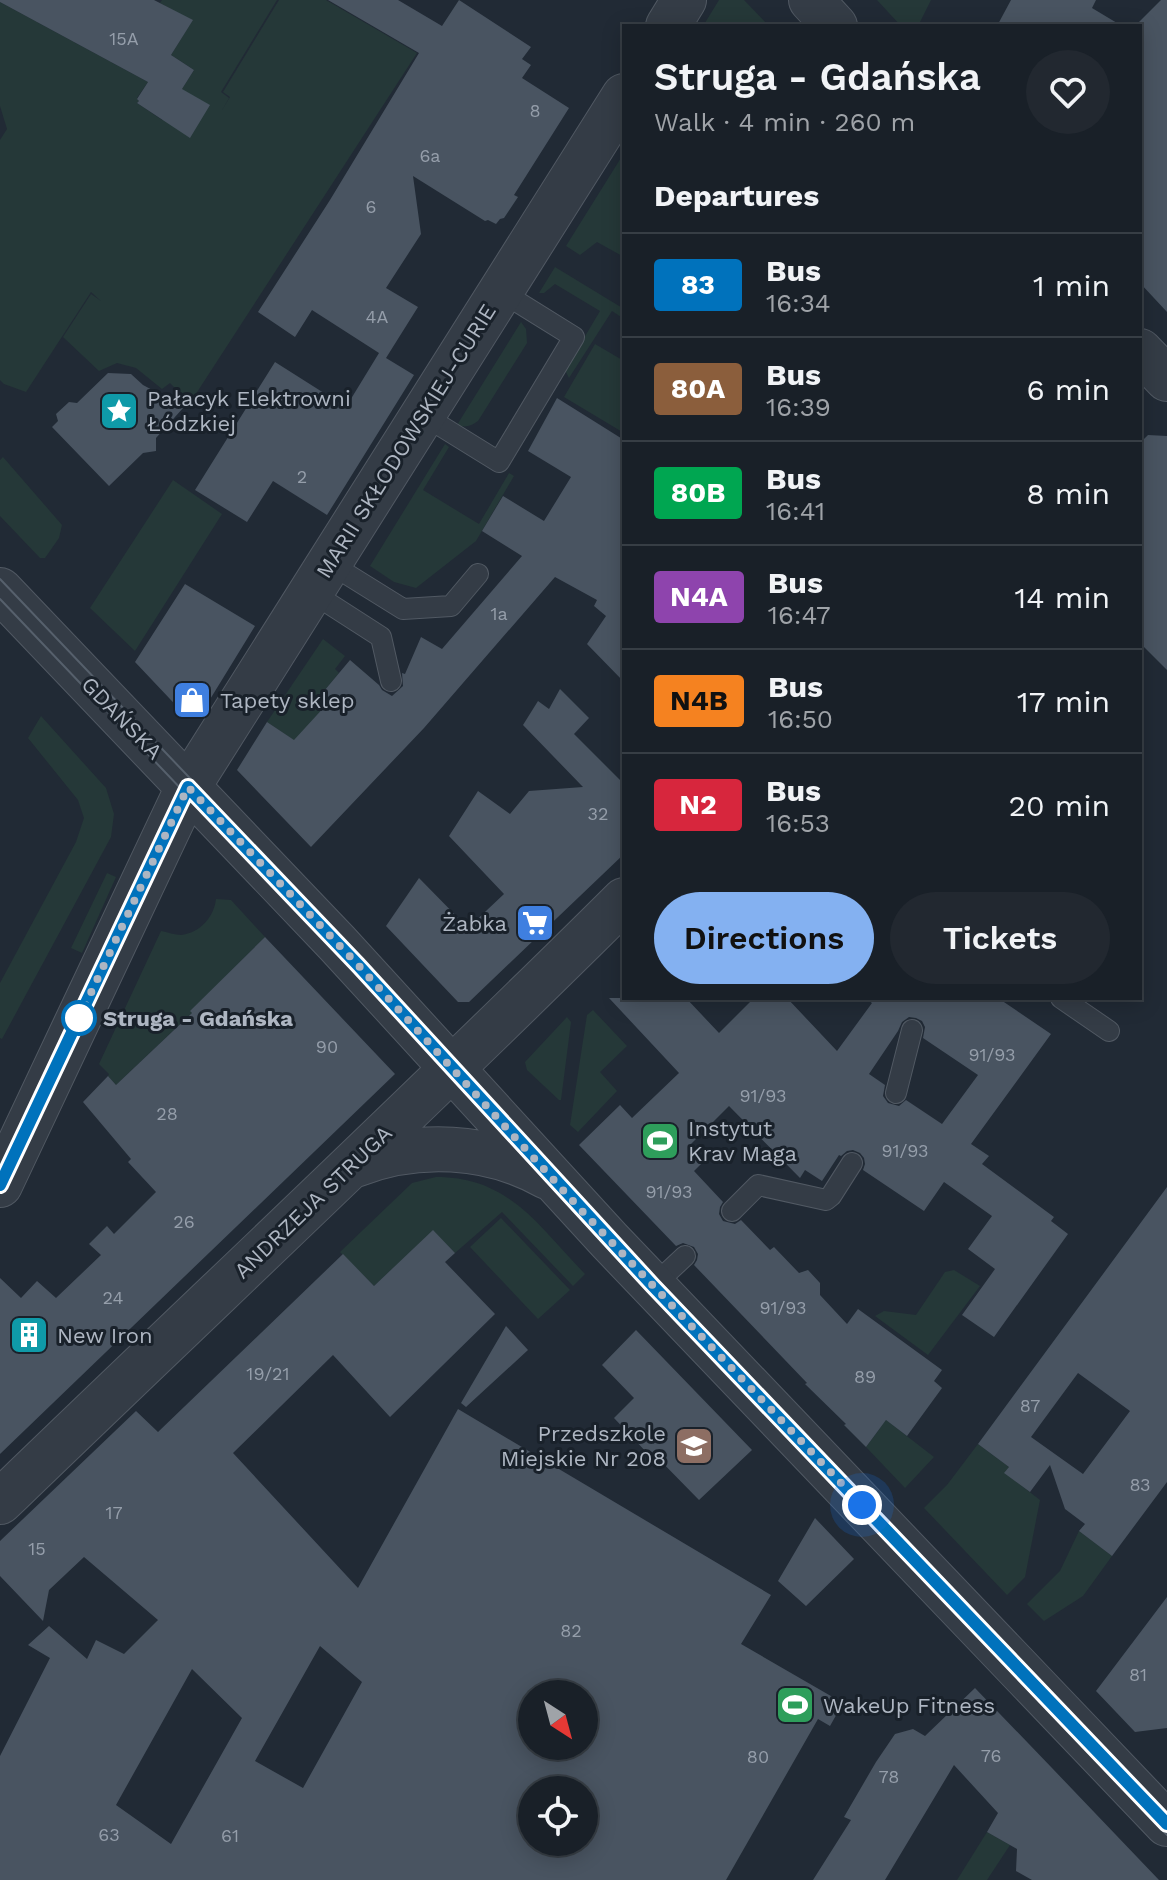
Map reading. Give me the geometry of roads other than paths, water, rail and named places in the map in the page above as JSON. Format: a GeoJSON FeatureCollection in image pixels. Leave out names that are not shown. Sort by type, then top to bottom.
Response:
{"type":"FeatureCollection","features":[{"type":"Feature","properties":{"kind":"street"},"geometry":{"type":"LineString","coordinates":[[656,24],[662,0]]}},
{"type":"Feature","properties":{"kind":"street"},"geometry":{"type":"LineString","coordinates":[[669,24],[684,0]]}},
{"type":"Feature","properties":{"kind":"street"},"geometry":{"type":"LineString","coordinates":[[811,0],[833,24]]}},
{"type":"Feature","properties":{"kind":"street","name":"MARII SKŁODOWSKIEJ-CURIE"},"geometry":{"type":"LineString","coordinates":[[188,787],[622,99]]}},
{"type":"Feature","properties":{"kind":"street","name":"GDAŃSKA"},"geometry":{"type":"LineString","coordinates":[[0,590],[337,943],[653,1286],[1167,1824]]}},
{"type":"Feature","properties":{"kind":"street"},"geometry":{"type":"LineString","coordinates":[[0,1185],[188,787]]}},
{"type":"Feature","properties":{"kind":"street","name":"ANDRZEJA STRUGA"},"geometry":{"type":"LineString","coordinates":[[0,1502],[453,1069],[622,902]]}},
{"type":"Feature","properties":{"kind":"street"},"geometry":{"type":"LineString","coordinates":[[349,1167],[400,1151],[445,1149],[502,1159],[556,1182]]}},
{"type":"Feature","properties":{"kind":"lane"},"geometry":{"type":"LineString","coordinates":[[423,415],[499,462],[574,337],[500,291]]}},
{"type":"Feature","properties":{"kind":"lane"},"geometry":{"type":"LineString","coordinates":[[320,578],[403,609],[451,606],[478,574]]}},
{"type":"Feature","properties":{"kind":"lane"},"geometry":{"type":"LineString","coordinates":[[320,578],[381,637],[391,681]]}},
{"type":"Feature","properties":{"kind":"lane"},"geometry":{"type":"LineString","coordinates":[[1064,1000],[1109,1031]]}},
{"type":"Feature","properties":{"kind":"lane"},"geometry":{"type":"LineString","coordinates":[[896,1093],[912,1030]]}},
{"type":"Feature","properties":{"kind":"lane"},"geometry":{"type":"LineString","coordinates":[[732,1211],[758,1185],[826,1200],[852,1163]]}},
{"type":"Feature","properties":{"kind":"lane"},"geometry":{"type":"LineString","coordinates":[[653,1286],[685,1256]]}},
{"type":"Feature","properties":{"kind":"tram line"},"geometry":{"type":"LineString","coordinates":[[0,579],[350,946],[578,1196],[1167,1814]]}},
{"type":"Feature","properties":{"kind":"tram line"},"geometry":{"type":"LineString","coordinates":[[0,599],[328,943],[609,1250],[1167,1835]]}},
{"type":"Feature","properties":{"kind":"place","name":"Pałacyk Elektrowni Łódzkiej"},"geometry":{"type":"Point","coordinates":[119,411]}},
{"type":"Feature","properties":{"kind":"place","name":"Tapety sklep"},"geometry":{"type":"Point","coordinates":[192,700]}},
{"type":"Feature","properties":{"kind":"place","name":"Żabka"},"geometry":{"type":"Point","coordinates":[535,923]}},
{"type":"Feature","properties":{"kind":"place","name":"Struga - Gdańska"},"geometry":{"type":"Point","coordinates":[79,1018]}},
{"type":"Feature","properties":{"kind":"place","name":"Instytut Krav Maga"},"geometry":{"type":"Point","coordinates":[660,1141]}},
{"type":"Feature","properties":{"kind":"place","name":"New Iron"},"geometry":{"type":"Point","coordinates":[29,1335]}},
{"type":"Feature","properties":{"kind":"place","name":"Przedszkole Miejskie Nr 208"},"geometry":{"type":"Point","coordinates":[694,1446]}},
{"type":"Feature","properties":{"kind":"place","name":"WakeUp Fitness"},"geometry":{"type":"Point","coordinates":[795,1705]}}]}
